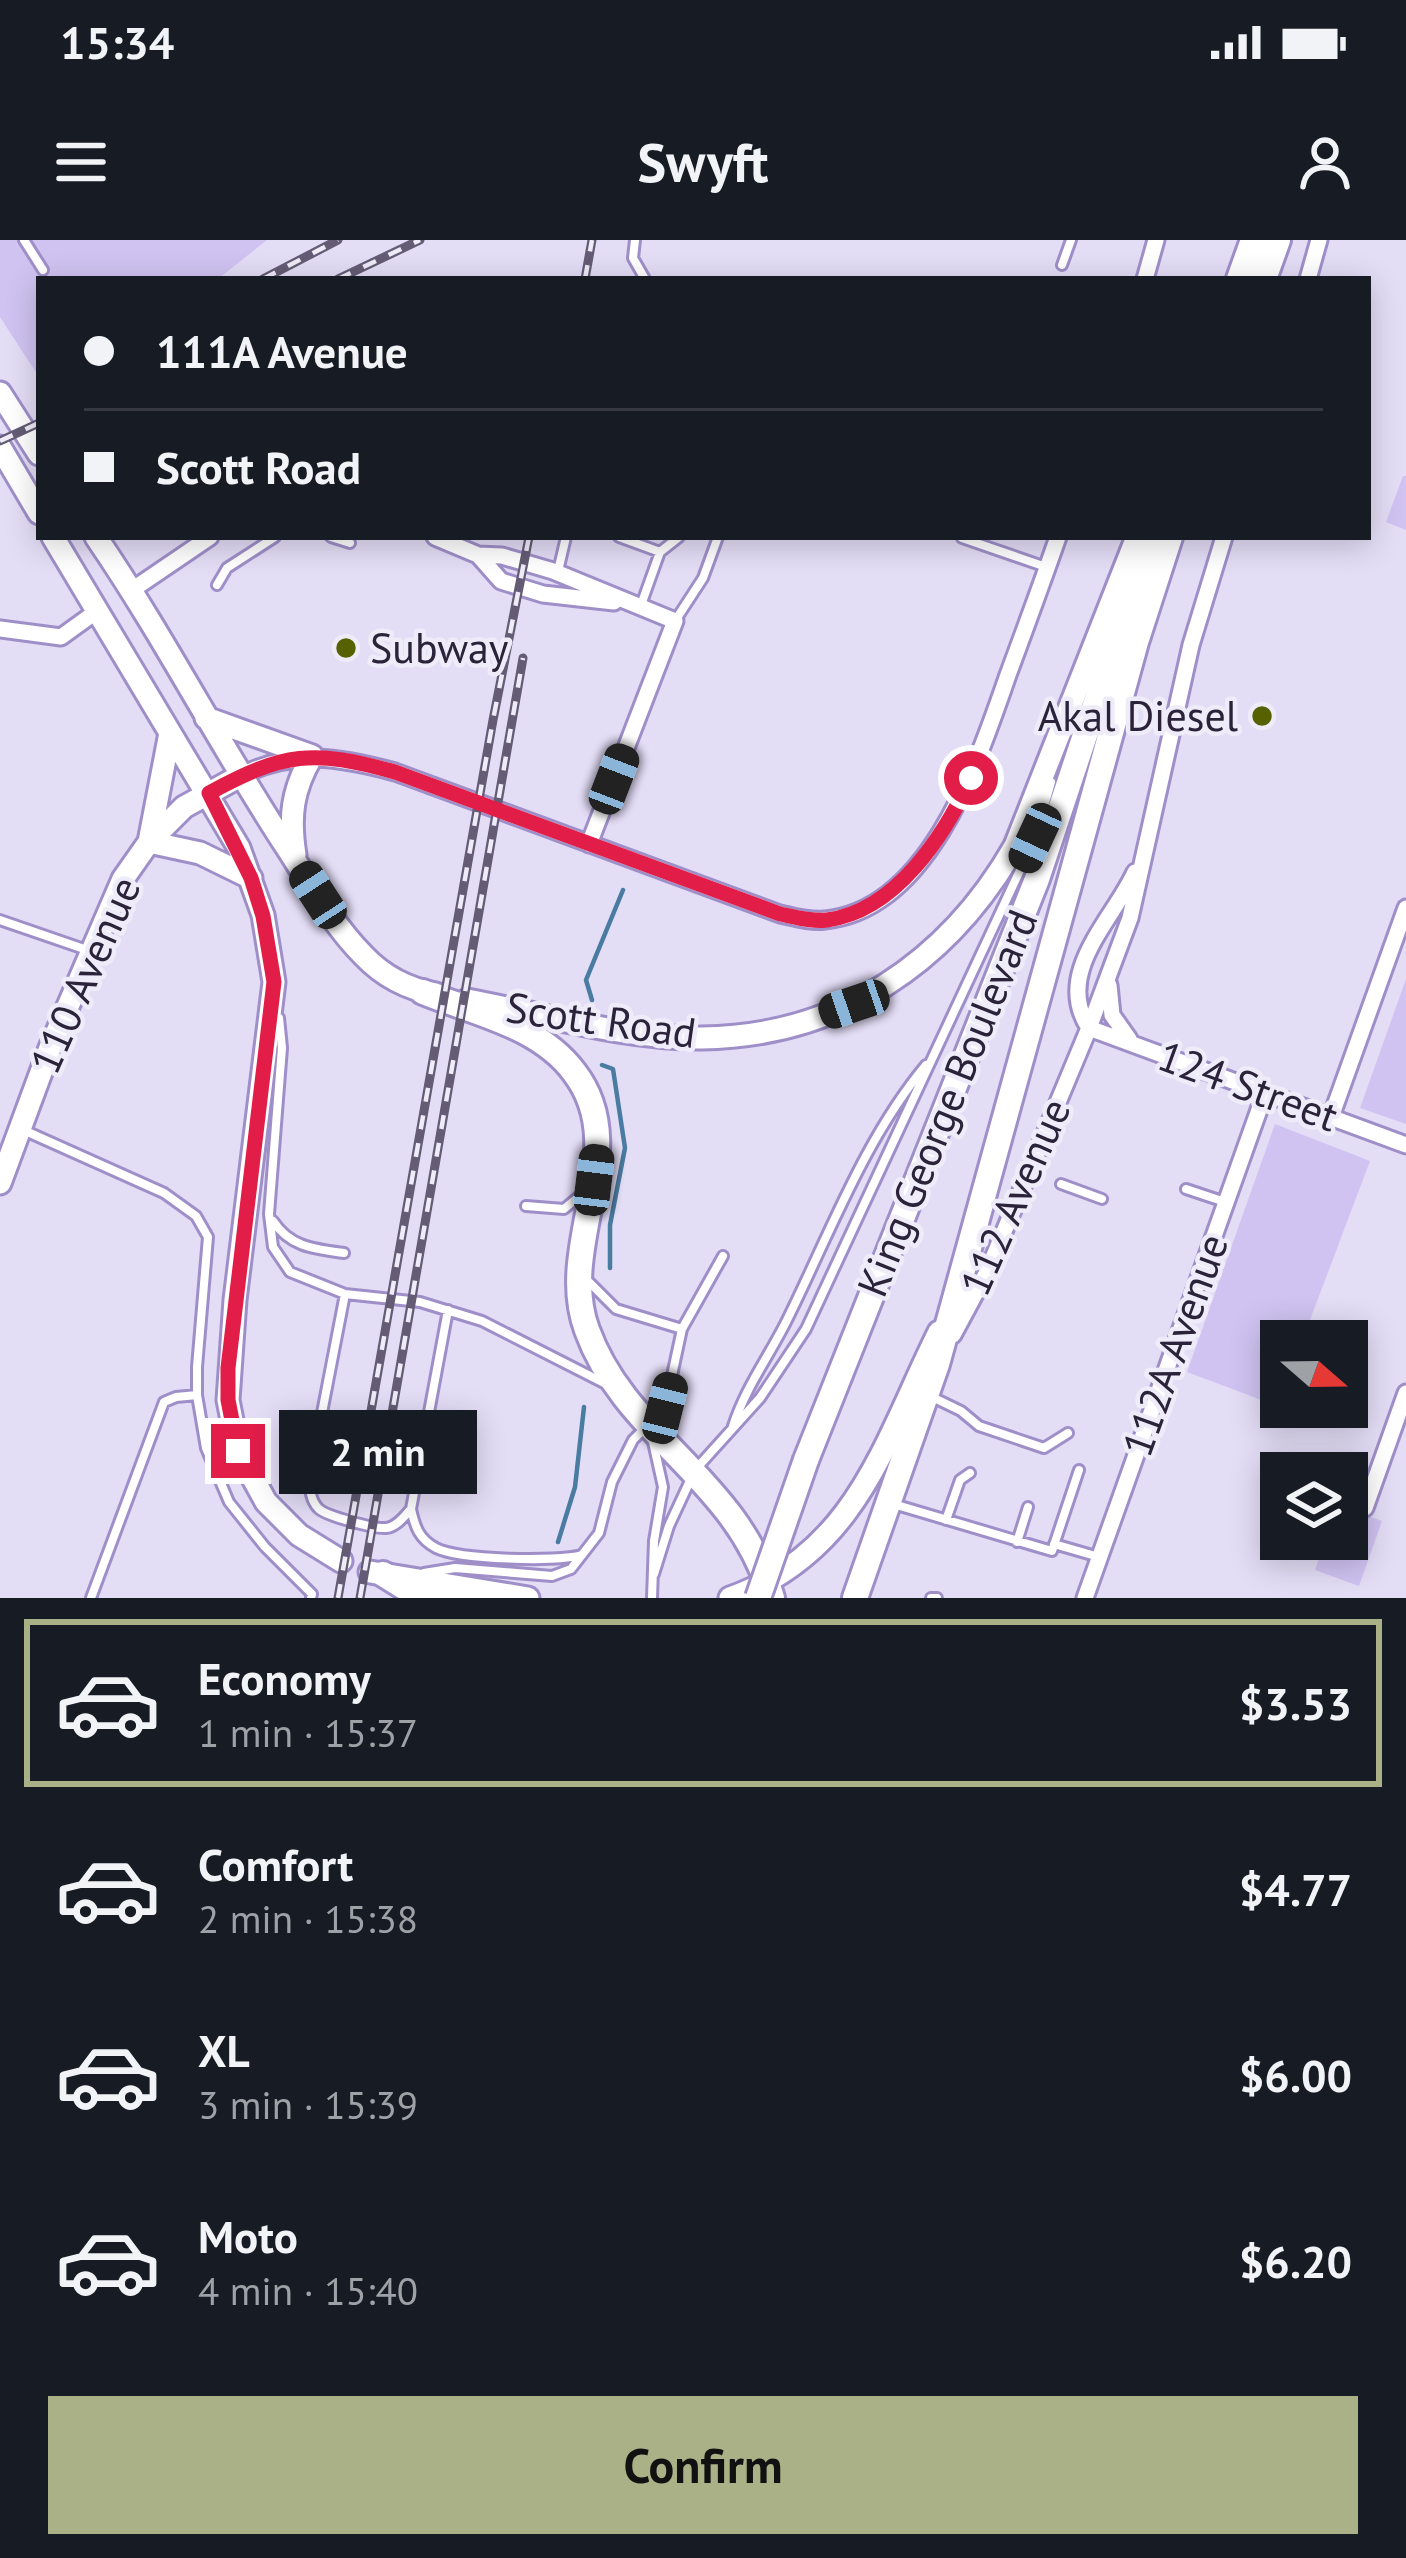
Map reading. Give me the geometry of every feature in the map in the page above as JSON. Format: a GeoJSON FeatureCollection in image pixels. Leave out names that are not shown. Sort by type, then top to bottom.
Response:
{"type":"FeatureCollection","features":[{"type":"Feature","properties":{"kind":"main road"},"geometry":{"type":"LineString","coordinates":[[1240,276],[1265,242]]}},
{"type":"Feature","properties":{"kind":"main road"},"geometry":{"type":"LineString","coordinates":[[1264,276],[1265,242]]}},
{"type":"Feature","properties":{"kind":"main road"},"geometry":{"type":"LineString","coordinates":[[0,392],[36,449]]}},
{"type":"Feature","properties":{"kind":"main road"},"geometry":{"type":"LineString","coordinates":[[0,447],[36,508]]}},
{"type":"Feature","properties":{"kind":"main road"},"geometry":{"type":"LineString","coordinates":[[55,540],[209,793],[251,878],[263,916],[274,982],[235,1300],[228,1400],[238,1451],[266,1502],[298,1535],[340,1561]]}},
{"type":"Feature","properties":{"kind":"main road","name":"Scott Road"},"geometry":{"type":"LineString","coordinates":[[98,540],[240,776],[339,928],[385,974],[423,992],[602,1028],[701,1038],[771,1032],[854,1004],[904,975],[938,947],[992,886],[1036,800],[1136,540]]}},
{"type":"Feature","properties":{"kind":"main road","name":"King George Boulevard"},"geometry":{"type":"LineString","coordinates":[[766,1593],[806,1460],[1037,879],[1150,540]]}},
{"type":"Feature","properties":{"kind":"main road","name":"King George Boulevard"},"geometry":{"type":"LineString","coordinates":[[856,1598],[937,1364],[1136,642],[1169,540]]}},
{"type":"Feature","properties":{"kind":"main road"},"geometry":{"type":"LineString","coordinates":[[206,718],[312,756],[293,793],[296,862]]}},
{"type":"Feature","properties":{"kind":"main road"},"geometry":{"type":"LineString","coordinates":[[170,733],[149,842],[200,853],[251,878]]}},
{"type":"Feature","properties":{"kind":"main road","name":"110 Avenue"},"geometry":{"type":"LineString","coordinates":[[0,1183],[10,1125],[123,879],[149,842],[184,807],[240,776]]}},
{"type":"Feature","properties":{"kind":"main road"},"geometry":{"type":"LineString","coordinates":[[423,992],[521,1028],[552,1047],[589,1095],[596,1122],[594,1180],[578,1264],[586,1328],[624,1399],[695,1471],[746,1535],[766,1593]]}},
{"type":"Feature","properties":{"kind":"main road"},"geometry":{"type":"LineString","coordinates":[[730,1598],[766,1593],[850,1510],[876,1467],[953,1304]]}},
{"type":"Feature","properties":{"kind":"main road"},"geometry":{"type":"LineString","coordinates":[[384,1574],[404,1587],[454,1598]]}},
{"type":"Feature","properties":{"kind":"main road"},"geometry":{"type":"LineString","coordinates":[[384,1574],[528,1598]]}},
{"type":"Feature","properties":{"kind":"street"},"geometry":{"type":"LineString","coordinates":[[1145,276],[1156,240]]}},
{"type":"Feature","properties":{"kind":"street"},"geometry":{"type":"LineString","coordinates":[[1309,276],[1318,244]]}},
{"type":"Feature","properties":{"kind":"street"},"geometry":{"type":"LineString","coordinates":[[132,590],[206,540]]}},
{"type":"Feature","properties":{"kind":"street"},"geometry":{"type":"LineString","coordinates":[[442,540],[478,555],[502,556],[558,573],[675,621],[589,844]]}},
{"type":"Feature","properties":{"kind":"street"},"geometry":{"type":"LineString","coordinates":[[240,776],[263,764],[312,756],[346,759],[395,772],[780,914],[825,920],[844,915],[865,908],[896,886],[948,824],[966,790],[1057,540]]}},
{"type":"Feature","properties":{"kind":"street","name":"112 Avenue"},"geometry":{"type":"LineString","coordinates":[[937,1364],[988,1270],[1089,1028],[1136,898],[1191,645],[1223,540]]}},
{"type":"Feature","properties":{"kind":"street"},"geometry":{"type":"LineString","coordinates":[[478,555],[501,581],[543,594],[638,606]]}},
{"type":"Feature","properties":{"kind":"street"},"geometry":{"type":"LineString","coordinates":[[0,629],[61,637],[97,611]]}},
{"type":"Feature","properties":{"kind":"street","name":"112 Avenue"},"geometry":{"type":"LineString","coordinates":[[1089,1028],[1080,1011],[1079,974],[1146,847]]}},
{"type":"Feature","properties":{"kind":"street"},"geometry":{"type":"LineString","coordinates":[[1331,1117],[1406,908]]}},
{"type":"Feature","properties":{"kind":"street"},"geometry":{"type":"LineString","coordinates":[[1111,970],[1112,1015],[1125,1035],[1144,1048]]}},
{"type":"Feature","properties":{"kind":"street","name":"124 Street"},"geometry":{"type":"LineString","coordinates":[[1089,1028],[1406,1145]]}},
{"type":"Feature","properties":{"kind":"street","name":"112A Avenue"},"geometry":{"type":"LineString","coordinates":[[1085,1598],[1265,1093]]}},
{"type":"Feature","properties":{"kind":"street"},"geometry":{"type":"LineString","coordinates":[[1368,1497],[1406,1393]]}},
{"type":"Feature","properties":{"kind":"lane"},"geometry":{"type":"LineString","coordinates":[[24,240],[43,270]]}},
{"type":"Feature","properties":{"kind":"lane"},"geometry":{"type":"LineString","coordinates":[[635,240],[633,258],[643,276]]}},
{"type":"Feature","properties":{"kind":"lane"},"geometry":{"type":"LineString","coordinates":[[1062,265],[1070,240]]}},
{"type":"Feature","properties":{"kind":"lane"},"geometry":{"type":"LineString","coordinates":[[217,585],[227,568],[270,540]]}},
{"type":"Feature","properties":{"kind":"lane"},"geometry":{"type":"LineString","coordinates":[[340,540],[350,543]]}},
{"type":"Feature","properties":{"kind":"lane"},"geometry":{"type":"LineString","coordinates":[[558,573],[565,540]]}},
{"type":"Feature","properties":{"kind":"lane"},"geometry":{"type":"LineString","coordinates":[[627,540],[660,552]]}},
{"type":"Feature","properties":{"kind":"lane"},"geometry":{"type":"LineString","coordinates":[[638,606],[660,552],[676,540]]}},
{"type":"Feature","properties":{"kind":"lane"},"geometry":{"type":"LineString","coordinates":[[675,621],[703,578],[717,540]]}},
{"type":"Feature","properties":{"kind":"lane"},"geometry":{"type":"LineString","coordinates":[[968,540],[1047,568]]}},
{"type":"Feature","properties":{"kind":"lane"},"geometry":{"type":"LineString","coordinates":[[654,1574],[669,1526],[695,1471],[782,1369],[806,1329],[1035,838],[1078,688]]}},
{"type":"Feature","properties":{"kind":"lane"},"geometry":{"type":"LineString","coordinates":[[0,920],[92,952]]}},
{"type":"Feature","properties":{"kind":"lane"},"geometry":{"type":"LineString","coordinates":[[274,982],[282,1048],[269,1214],[273,1247],[290,1272],[345,1294],[420,1302],[482,1321],[583,1370],[624,1399]]}},
{"type":"Feature","properties":{"kind":"lane"},"geometry":{"type":"LineString","coordinates":[[732,1428],[743,1395],[782,1330],[895,1102],[934,1054]]}},
{"type":"Feature","properties":{"kind":"lane"},"geometry":{"type":"LineString","coordinates":[[10,1125],[164,1192],[196,1216],[208,1238],[197,1395],[206,1448],[229,1502],[312,1596]]}},
{"type":"Feature","properties":{"kind":"lane"},"geometry":{"type":"LineString","coordinates":[[526,1206],[564,1209],[594,1180]]}},
{"type":"Feature","properties":{"kind":"lane"},"geometry":{"type":"LineString","coordinates":[[1061,1184],[1102,1199]]}},
{"type":"Feature","properties":{"kind":"lane"},"geometry":{"type":"LineString","coordinates":[[1186,1189],[1226,1203]]}},
{"type":"Feature","properties":{"kind":"lane"},"geometry":{"type":"LineString","coordinates":[[269,1214],[283,1235],[298,1244],[344,1253]]}},
{"type":"Feature","properties":{"kind":"lane"},"geometry":{"type":"LineString","coordinates":[[384,1574],[455,1568],[552,1576],[571,1569],[599,1533],[633,1440],[665,1408],[682,1329],[723,1256]]}},
{"type":"Feature","properties":{"kind":"lane"},"geometry":{"type":"LineString","coordinates":[[578,1264],[592,1289],[616,1309],[682,1329]]}},
{"type":"Feature","properties":{"kind":"lane"},"geometry":{"type":"LineString","coordinates":[[345,1294],[310,1495],[330,1515],[386,1528],[411,1509]]}},
{"type":"Feature","properties":{"kind":"lane"},"geometry":{"type":"LineString","coordinates":[[448,1310],[411,1509],[416,1532],[435,1547],[453,1553],[563,1560],[585,1554]]}},
{"type":"Feature","properties":{"kind":"lane"},"geometry":{"type":"LineString","coordinates":[[927,1394],[979,1426],[1044,1448],[1068,1433]]}},
{"type":"Feature","properties":{"kind":"lane"},"geometry":{"type":"LineString","coordinates":[[92,1598],[164,1402],[197,1395]]}},
{"type":"Feature","properties":{"kind":"lane"},"geometry":{"type":"LineString","coordinates":[[648,1424],[663,1487],[652,1598]]}},
{"type":"Feature","properties":{"kind":"lane"},"geometry":{"type":"LineString","coordinates":[[889,1502],[1052,1551],[1079,1470]]}},
{"type":"Feature","properties":{"kind":"lane"},"geometry":{"type":"LineString","coordinates":[[946,1520],[960,1480],[970,1472]]}},
{"type":"Feature","properties":{"kind":"lane"},"geometry":{"type":"LineString","coordinates":[[1017,1542],[1028,1507]]}},
{"type":"Feature","properties":{"kind":"lane"},"geometry":{"type":"LineString","coordinates":[[1054,1544],[1100,1557]]}},
{"type":"Feature","properties":{"kind":"shaded area"},"geometry":{"type":"Polygon","coordinates":[[[0,240],[267,240],[222,276],[36,276],[36,372],[0,317],[0,240]]]}},
{"type":"Feature","properties":{"kind":"shaded area"},"geometry":{"type":"Polygon","coordinates":[[[1406,476],[1406,530],[1386,522],[1406,476]]]}},
{"type":"Feature","properties":{"kind":"shaded area"},"geometry":{"type":"Polygon","coordinates":[[[1406,979],[1406,1124],[1360,1108],[1406,979]]]}},
{"type":"Feature","properties":{"kind":"shaded area"},"geometry":{"type":"Polygon","coordinates":[[[1275,1124],[1370,1161],[1310,1320],[1260,1320],[1260,1400],[1187,1372],[1275,1124]]]}},
{"type":"Feature","properties":{"kind":"shaded area"},"geometry":{"type":"Polygon","coordinates":[[[1368,1516],[1382,1521],[1359,1586],[1315,1570],[1319,1560],[1368,1560],[1368,1516]]]}},
{"type":"Feature","properties":{"kind":"waterway"},"geometry":{"type":"LineString","coordinates":[[592,1000],[586,980],[623,890]]}},
{"type":"Feature","properties":{"kind":"waterway"},"geometry":{"type":"LineString","coordinates":[[602,1065],[613,1069],[625,1148],[610,1225],[610,1268]]}},
{"type":"Feature","properties":{"kind":"waterway"},"geometry":{"type":"LineString","coordinates":[[558,1542],[575,1487],[584,1407]]}},
{"type":"Feature","properties":{"kind":"railway"},"geometry":{"type":"LineString","coordinates":[[269,276],[338,240]]}},
{"type":"Feature","properties":{"kind":"railway"},"geometry":{"type":"LineString","coordinates":[[344,276],[420,240]]}},
{"type":"Feature","properties":{"kind":"railway"},"geometry":{"type":"LineString","coordinates":[[586,276],[592,240]]}},
{"type":"Feature","properties":{"kind":"railway"},"geometry":{"type":"LineString","coordinates":[[0,441],[36,424]]}},
{"type":"Feature","properties":{"kind":"railway"},"geometry":{"type":"LineString","coordinates":[[338,1598],[528,540]]}},
{"type":"Feature","properties":{"kind":"railway"},"geometry":{"type":"LineString","coordinates":[[360,1598],[523,658]]}},
{"type":"Feature","properties":{"kind":"place","name":"Subway"},"geometry":{"type":"Point","coordinates":[346,648]}},
{"type":"Feature","properties":{"kind":"place","name":"Akal Diesel"},"geometry":{"type":"Point","coordinates":[1262,716]}},
{"type":"Feature","properties":{"kind":"route"},"geometry":{"type":"LineString","coordinates":[[238,1451],[228,1400],[228,1368],[274,982],[251,878],[209,793],[263,764],[312,756],[346,759],[395,772],[780,914],[825,920],[865,908],[896,886],[948,824],[971,778]]}}]}
